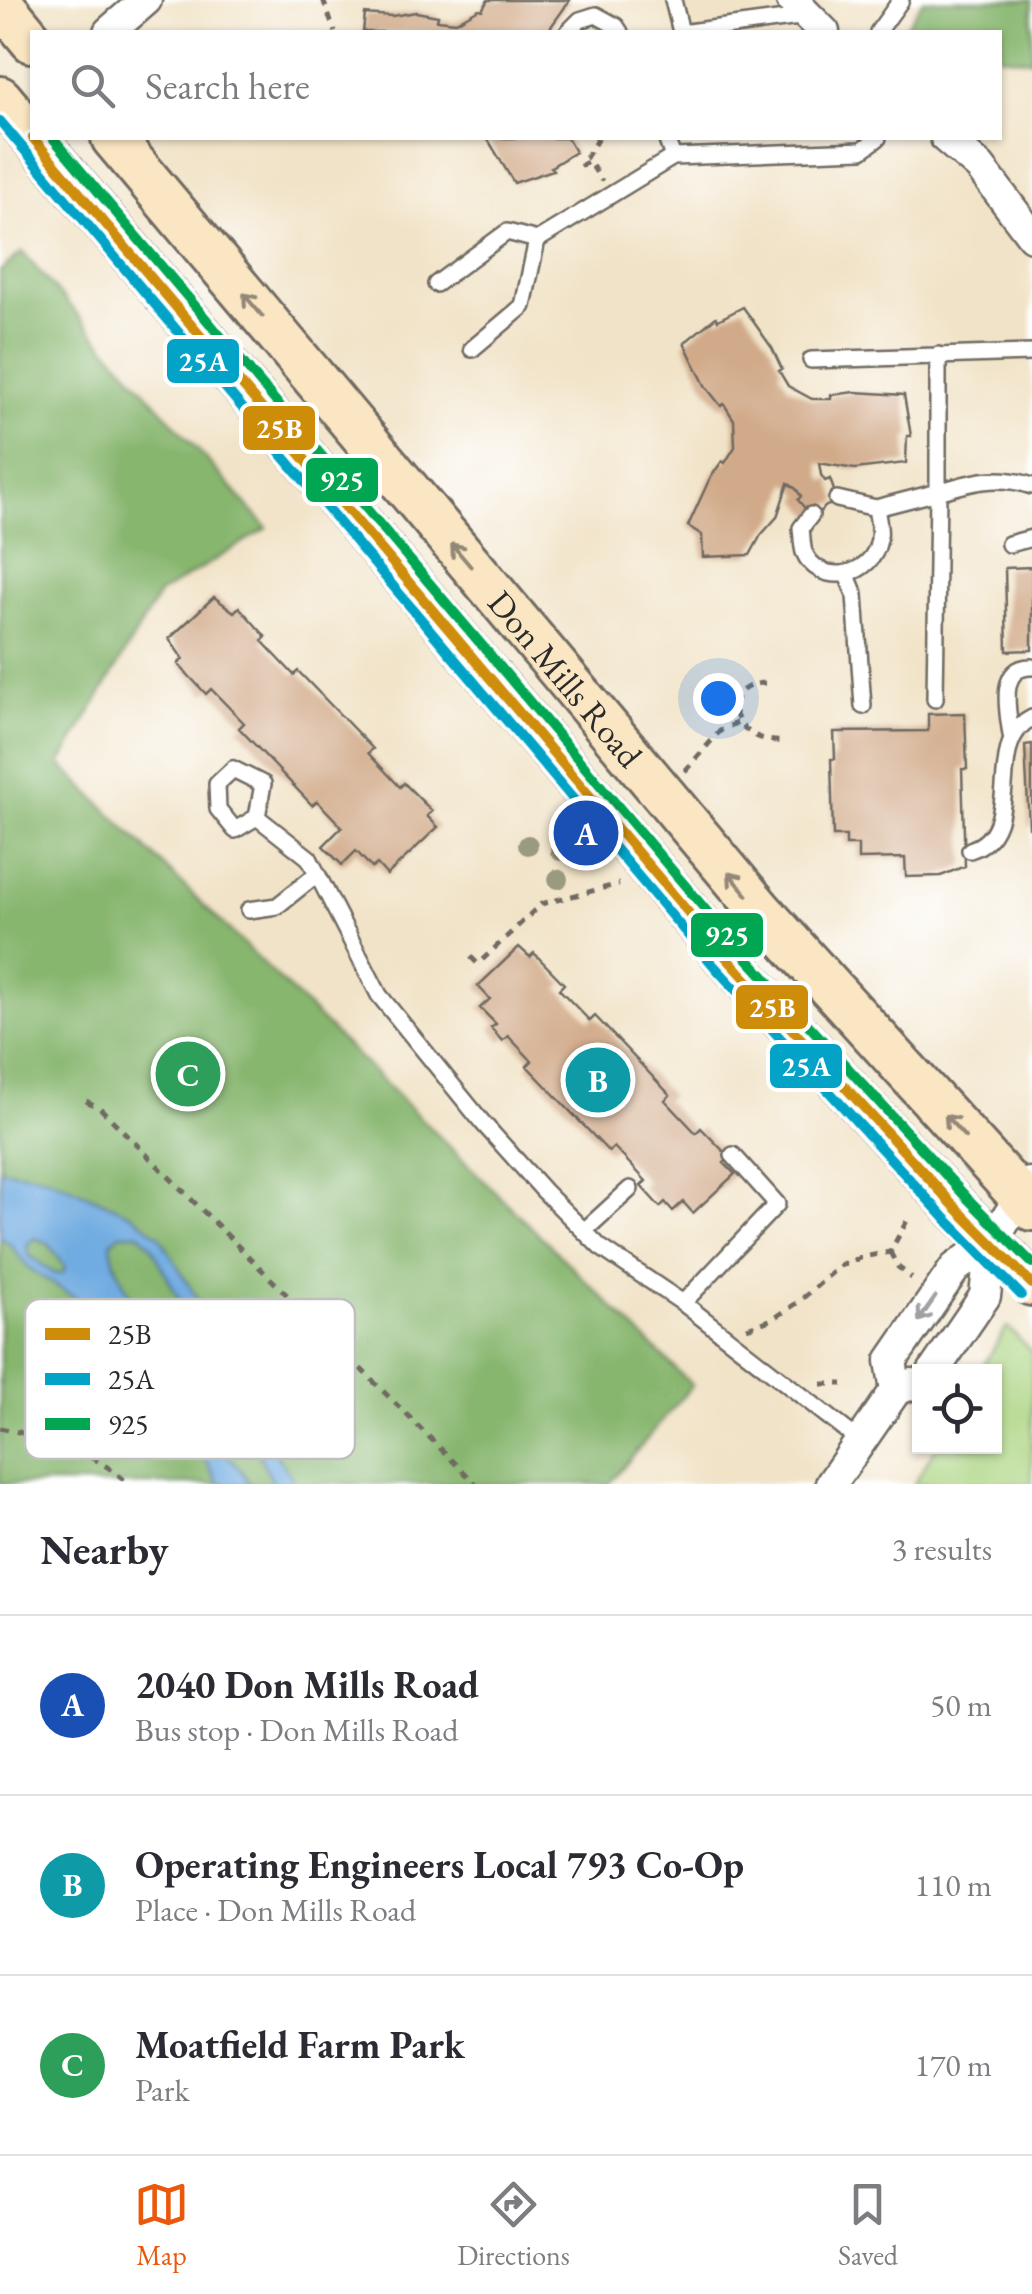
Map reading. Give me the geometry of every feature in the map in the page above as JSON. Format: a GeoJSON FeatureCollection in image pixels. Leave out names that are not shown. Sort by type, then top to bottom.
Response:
{"type":"FeatureCollection","features":[{"type":"Feature","properties":{"kind":"main road"},"geometry":{"type":"LineString","coordinates":[[0,2],[30,38]]}},
{"type":"Feature","properties":{"kind":"main road","name":"Don Mills Road"},"geometry":{"type":"LineString","coordinates":[[47,140],[726,958],[1032,1284]]}},
{"type":"Feature","properties":{"kind":"main road","name":"Don Mills Road"},"geometry":{"type":"LineString","coordinates":[[115,140],[762,912],[1028,1196]]}},
{"type":"Feature","properties":{"kind":"street"},"geometry":{"type":"LineString","coordinates":[[111,30],[146,0]]}},
{"type":"Feature","properties":{"kind":"street"},"geometry":{"type":"LineString","coordinates":[[948,140],[980,168],[1032,236]]}},
{"type":"Feature","properties":{"kind":"street"},"geometry":{"type":"LineString","coordinates":[[831,1484],[908,1385],[891,1361],[955,1268],[990,1242],[1028,1196]]}},
{"type":"Feature","properties":{"kind":"street"},"geometry":{"type":"LineString","coordinates":[[938,1364],[985,1296],[990,1242]]}},
{"type":"Feature","properties":{"kind":"lane"},"geometry":{"type":"LineString","coordinates":[[672,0],[683,30]]}},
{"type":"Feature","properties":{"kind":"lane"},"geometry":{"type":"LineString","coordinates":[[879,30],[900,0]]}},
{"type":"Feature","properties":{"kind":"lane"},"geometry":{"type":"LineString","coordinates":[[569,30],[580,20],[596,15],[619,30]]}},
{"type":"Feature","properties":{"kind":"lane"},"geometry":{"type":"LineString","coordinates":[[700,30],[808,16]]}},
{"type":"Feature","properties":{"kind":"lane"},"geometry":{"type":"LineString","coordinates":[[667,140],[673,158]]}},
{"type":"Feature","properties":{"kind":"lane"},"geometry":{"type":"LineString","coordinates":[[436,284],[507,232],[537,240],[673,158],[862,150],[875,140]]}},
{"type":"Feature","properties":{"kind":"lane"},"geometry":{"type":"LineString","coordinates":[[472,348],[523,306],[537,240]]}},
{"type":"Feature","properties":{"kind":"lane"},"geometry":{"type":"LineString","coordinates":[[811,360],[1032,353]]}},
{"type":"Feature","properties":{"kind":"lane"},"geometry":{"type":"LineString","coordinates":[[936,699],[938,355]]}},
{"type":"Feature","properties":{"kind":"lane"},"geometry":{"type":"LineString","coordinates":[[837,499],[876,508],[980,479],[1012,479],[1032,486]]}},
{"type":"Feature","properties":{"kind":"lane"},"geometry":{"type":"LineString","coordinates":[[811,516],[801,528],[804,553],[822,572],[847,576],[866,566],[877,548],[880,531],[876,508]]}},
{"type":"Feature","properties":{"kind":"lane"},"geometry":{"type":"LineString","coordinates":[[1009,544],[1032,538]]}},
{"type":"Feature","properties":{"kind":"lane"},"geometry":{"type":"LineString","coordinates":[[847,576],[855,595],[863,706]]}},
{"type":"Feature","properties":{"kind":"lane"},"geometry":{"type":"LineString","coordinates":[[1011,735],[1008,684],[1012,674],[1032,667]]}},
{"type":"Feature","properties":{"kind":"lane"},"geometry":{"type":"LineString","coordinates":[[970,850],[978,848],[998,820],[1005,795],[1007,744],[1011,735],[1032,718]]}},
{"type":"Feature","properties":{"kind":"lane"},"geometry":{"type":"LineString","coordinates":[[257,817],[309,858],[378,994],[482,1122],[584,1231],[860,1442]]}},
{"type":"Feature","properties":{"kind":"lane"},"geometry":{"type":"LineString","coordinates":[[249,910],[278,906],[317,874]]}},
{"type":"Feature","properties":{"kind":"lane"},"geometry":{"type":"LineString","coordinates":[[683,1303],[778,1204],[733,1155]]}},
{"type":"Feature","properties":{"kind":"lane"},"geometry":{"type":"LineString","coordinates":[[584,1231],[630,1188]]}},
{"type":"Feature","properties":{"kind":"path"},"geometry":{"type":"LineString","coordinates":[[323,0],[333,30]]}},
{"type":"Feature","properties":{"kind":"path"},"geometry":{"type":"LineString","coordinates":[[589,161],[582,165],[580,162],[597,140]]}},
{"type":"Feature","properties":{"kind":"path"},"geometry":{"type":"LineString","coordinates":[[766,683],[752,683],[741,692],[735,704],[738,722],[753,737],[785,741]]}},
{"type":"Feature","properties":{"kind":"path"},"geometry":{"type":"LineString","coordinates":[[676,780],[720,731],[738,722]]}},
{"type":"Feature","properties":{"kind":"path"},"geometry":{"type":"LineString","coordinates":[[471,957],[478,964],[541,904],[619,884]]}},
{"type":"Feature","properties":{"kind":"path"},"geometry":{"type":"LineString","coordinates":[[86,1101],[100,1108],[291,1299]]}},
{"type":"Feature","properties":{"kind":"path"},"geometry":{"type":"LineString","coordinates":[[890,1252],[909,1217]]}},
{"type":"Feature","properties":{"kind":"path"},"geometry":{"type":"LineString","coordinates":[[890,1252],[898,1267],[912,1278]]}},
{"type":"Feature","properties":{"kind":"path"},"geometry":{"type":"LineString","coordinates":[[748,1328],[773,1319],[797,1303],[840,1266],[890,1252]]}},
{"type":"Feature","properties":{"kind":"path"},"geometry":{"type":"LineString","coordinates":[[355,1363],[476,1484]]}},
{"type":"Feature","properties":{"kind":"path"},"geometry":{"type":"LineString","coordinates":[[0,1428],[25,1433]]}},
{"type":"Feature","properties":{"kind":"path"},"geometry":{"type":"LineString","coordinates":[[97,1459],[129,1484]]}},
{"type":"Feature","properties":{"kind":"green space"},"geometry":{"type":"Polygon","coordinates":[[[923,0],[1032,0],[1032,60],[1002,56],[1002,30],[906,27],[923,0]]]}},
{"type":"Feature","properties":{"kind":"green space"},"geometry":{"type":"Polygon","coordinates":[[[22,252],[267,528],[159,594],[60,764],[692,1385],[609,1484],[0,1484],[0,271],[22,252]]]}},
{"type":"Feature","properties":{"kind":"green space"},"geometry":{"type":"Polygon","coordinates":[[[1007,1327],[1032,1352],[1032,1484],[914,1484],[932,1454],[1002,1454],[1002,1364],[984,1364],[1007,1327]]]}},
{"type":"Feature","properties":{"kind":"water"},"geometry":{"type":"Polygon","coordinates":[[[0,1169],[48,1177],[131,1214],[160,1236],[197,1299],[179,1299],[151,1245],[139,1234],[120,1234],[111,1242],[120,1275],[132,1299],[76,1299],[32,1270],[0,1238],[0,1169]],[[35,1238],[27,1244],[29,1255],[55,1274],[63,1273],[65,1267],[49,1244],[35,1238]]]}},
{"type":"Feature","properties":{"kind":"water"},"geometry":{"type":"Polygon","coordinates":[[[205,1459],[231,1459],[250,1484],[219,1484],[205,1459]]]}},
{"type":"Feature","properties":{"kind":"water"},"geometry":{"type":"Polygon","coordinates":[[[261,1459],[279,1459],[295,1484],[274,1484],[261,1459]]]}},
{"type":"Feature","properties":{"kind":"building"},"geometry":{"type":"Polygon","coordinates":[[[488,0],[570,0],[549,30],[363,30],[365,14],[392,16],[416,12],[456,22],[482,10],[488,0]]]}},
{"type":"Feature","properties":{"kind":"building"},"geometry":{"type":"Polygon","coordinates":[[[488,140],[568,140],[575,152],[551,167],[553,170],[514,183],[488,140]]]}},
{"type":"Feature","properties":{"kind":"building"},"geometry":{"type":"Polygon","coordinates":[[[743,307],[772,348],[788,386],[812,399],[831,399],[831,395],[855,392],[904,395],[911,436],[907,436],[906,463],[855,469],[819,463],[821,475],[825,481],[830,479],[838,502],[826,506],[813,518],[798,500],[801,496],[796,489],[788,483],[777,517],[750,555],[703,557],[702,535],[688,526],[709,480],[735,447],[734,420],[706,387],[684,343],[716,317],[718,320],[743,307]]]}},
{"type":"Feature","properties":{"kind":"building"},"geometry":{"type":"Polygon","coordinates":[[[1032,567],[1032,650],[1007,651],[1005,568],[1032,567]]]}},
{"type":"Feature","properties":{"kind":"building"},"geometry":{"type":"Polygon","coordinates":[[[214,597],[234,612],[239,607],[266,637],[262,641],[294,675],[298,671],[373,749],[368,753],[400,787],[404,783],[432,811],[427,816],[438,827],[387,875],[377,864],[372,868],[356,851],[342,865],[323,846],[342,827],[317,801],[312,805],[239,728],[244,723],[211,689],[206,694],[178,664],[183,659],[169,639],[214,597]]]}},
{"type":"Feature","properties":{"kind":"building"},"geometry":{"type":"Polygon","coordinates":[[[965,713],[965,866],[941,876],[906,877],[905,858],[858,859],[858,845],[846,845],[846,836],[833,836],[834,732],[928,731],[928,714],[965,713]]]}},
{"type":"Feature","properties":{"kind":"building"},"geometry":{"type":"Polygon","coordinates":[[[1032,744],[1032,827],[1029,827],[1025,745],[1032,744]]]}},
{"type":"Feature","properties":{"kind":"building"},"geometry":{"type":"Polygon","coordinates":[[[519,947],[530,957],[534,953],[564,984],[559,989],[590,1021],[595,1016],[670,1095],[665,1100],[696,1133],[701,1128],[730,1158],[724,1163],[735,1174],[693,1213],[683,1202],[673,1211],[665,1202],[660,1207],[641,1186],[646,1181],[614,1147],[609,1152],[527,1066],[532,1061],[508,1036],[502,1041],[491,1028],[496,1024],[480,1008],[490,999],[478,986],[519,947]]]}},
{"type":"Feature","properties":{"kind":"transit line","name":"25A"},"geometry":{"type":"LineString","coordinates":[[0,121],[715,967],[945,1218],[1021,1295]]}},
{"type":"Feature","properties":{"kind":"transit line","name":"25B"},"geometry":{"type":"LineString","coordinates":[[35,140],[726,957],[956,1208],[1032,1284]]}},
{"type":"Feature","properties":{"kind":"transit line","name":"925"},"geometry":{"type":"LineString","coordinates":[[55,140],[737,947],[967,1198],[1032,1263]]}},
{"type":"Feature","properties":{"kind":"place","name":"2040 Don Mills Road"},"geometry":{"type":"Point","coordinates":[586,833]}},
{"type":"Feature","properties":{"kind":"place","name":"Moatfield Farm Park"},"geometry":{"type":"Point","coordinates":[188,1074]}},
{"type":"Feature","properties":{"kind":"place","name":"Operating Engineers Local 793 Co-Op"},"geometry":{"type":"Point","coordinates":[598,1080]}}]}
